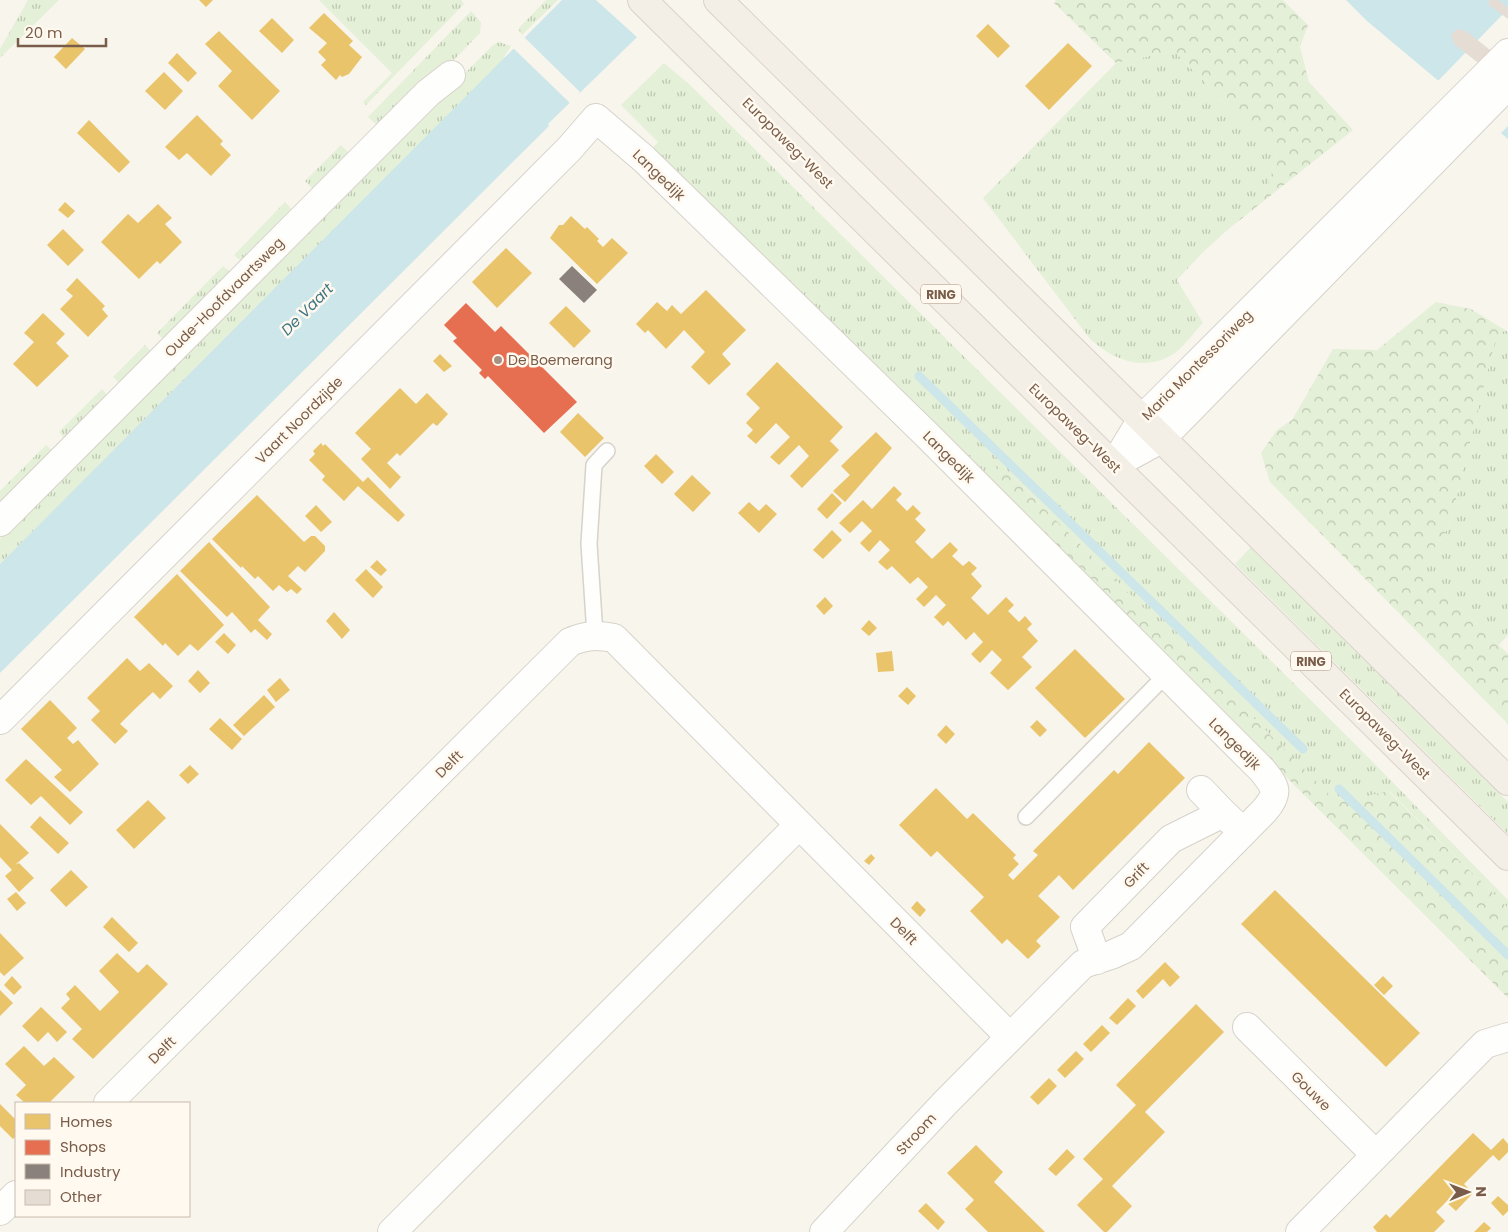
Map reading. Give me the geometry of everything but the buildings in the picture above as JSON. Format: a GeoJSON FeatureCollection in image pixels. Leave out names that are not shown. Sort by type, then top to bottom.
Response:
{"type":"FeatureCollection","features":[{"type":"Feature","properties":{"kind":"main road","name":"Europaweg-West"},"geometry":{"type":"LineString","coordinates":[[642,0],[708,63],[1508,856]]}},
{"type":"Feature","properties":{"kind":"main road"},"geometry":{"type":"LineString","coordinates":[[718,0],[1508,781]]}},
{"type":"Feature","properties":{"kind":"street","name":"Maria Montessoriweg"},"geometry":{"type":"LineString","coordinates":[[1114,465],[1161,439],[1456,122],[1508,53]]}},
{"type":"Feature","properties":{"kind":"street","name":"Oude-Hoofdvaartsweg"},"geometry":{"type":"LineString","coordinates":[[0,522],[428,93],[451,75]]}},
{"type":"Feature","properties":{"kind":"street","name":"Maria Montessoriweg"},"geometry":{"type":"LineString","coordinates":[[1114,465],[1142,419],[1456,122],[1508,85]]}},
{"type":"Feature","properties":{"kind":"street","name":"Langedijk"},"geometry":{"type":"LineString","coordinates":[[596,118],[644,159],[921,429],[1262,770],[1274,785],[1275,793],[1272,801],[1264,811],[1243,832]]}},
{"type":"Feature","properties":{"kind":"street","name":"Vaart Noordzijde"},"geometry":{"type":"LineString","coordinates":[[0,720],[570,148],[596,118]]}},
{"type":"Feature","properties":{"kind":"street","name":"Delft"},"geometry":{"type":"LineString","coordinates":[[109,1102],[570,642],[583,636],[595,635],[614,638],[1010,1037]]}},
{"type":"Feature","properties":{"kind":"street"},"geometry":{"type":"LineString","coordinates":[[1010,1037],[1082,964],[1131,946],[1243,832],[1201,790]]}},
{"type":"Feature","properties":{"kind":"street","name":"Grift"},"geometry":{"type":"LineString","coordinates":[[1097,960],[1085,927],[1171,839],[1223,813]]}},
{"type":"Feature","properties":{"kind":"street"},"geometry":{"type":"LineString","coordinates":[[392,1232],[799,826]]}},
{"type":"Feature","properties":{"kind":"street","name":"Gouwe"},"geometry":{"type":"LineString","coordinates":[[1247,1027],[1376,1155]]}},
{"type":"Feature","properties":{"kind":"street","name":"Stroom"},"geometry":{"type":"LineString","coordinates":[[834,1229],[934,1115],[1010,1037]]}},
{"type":"Feature","properties":{"kind":"street"},"geometry":{"type":"LineString","coordinates":[[1300,1232],[1485,1044],[1492,1040],[1508,1037]]}},
{"type":"Feature","properties":{"kind":"street"},"geometry":{"type":"LineString","coordinates":[[0,1211],[15,1196]]}},
{"type":"Feature","properties":{"kind":"lane"},"geometry":{"type":"LineString","coordinates":[[595,635],[589,544],[594,465],[607,451]]}},
{"type":"Feature","properties":{"kind":"lane"},"geometry":{"type":"LineString","coordinates":[[1026,817],[1166,675]]}},
{"type":"Feature","properties":{"kind":"green space"},"geometry":{"type":"Polygon","coordinates":[[[28,0],[59,0],[0,58],[0,49],[28,0]]]}},
{"type":"Feature","properties":{"kind":"green space"},"geometry":{"type":"Polygon","coordinates":[[[319,0],[461,0],[464,4],[366,105],[363,102],[392,73],[319,0]]]}},
{"type":"Feature","properties":{"kind":"green space"},"geometry":{"type":"Polygon","coordinates":[[[546,0],[558,0],[522,35],[518,29],[546,0]]]}},
{"type":"Feature","properties":{"kind":"green space"},"geometry":{"type":"Polygon","coordinates":[[[1056,0],[1283,0],[1308,25],[1300,47],[1309,82],[1353,130],[1226,231],[1265,196],[1277,155],[1174,51],[1116,63],[1054,3],[1056,0]]]}},
{"type":"Feature","properties":{"kind":"green space"},"geometry":{"type":"Polygon","coordinates":[[[471,11],[481,22],[480,33],[448,66],[379,127],[368,117],[471,11]]]}},
{"type":"Feature","properties":{"kind":"green space"},"geometry":{"type":"Polygon","coordinates":[[[499,42],[511,46],[504,57],[506,58],[0,564],[0,539],[493,45],[499,42]]]}},
{"type":"Feature","properties":{"kind":"green space"},"geometry":{"type":"Polygon","coordinates":[[[1174,51],[1277,155],[1265,196],[1202,253],[1177,280],[1203,323],[1183,346],[1170,356],[1159,361],[1137,363],[1127,361],[1107,352],[1090,339],[983,198],[1116,63],[1174,51]]]}},
{"type":"Feature","properties":{"kind":"green space"},"geometry":{"type":"Polygon","coordinates":[[[664,63],[689,84],[1361,750],[1508,900],[1508,908],[1389,791],[1347,801],[1330,795],[1005,469],[997,489],[653,148],[658,142],[621,105],[664,63]]]}},
{"type":"Feature","properties":{"kind":"green space"},"geometry":{"type":"Polygon","coordinates":[[[341,145],[351,155],[315,191],[305,181],[341,145]]]}},
{"type":"Feature","properties":{"kind":"green space"},"geometry":{"type":"Polygon","coordinates":[[[285,202],[294,212],[243,263],[234,255],[285,202]]]}},
{"type":"Feature","properties":{"kind":"green space"},"geometry":{"type":"Polygon","coordinates":[[[223,266],[232,274],[165,341],[157,333],[223,266]]]}},
{"type":"Feature","properties":{"kind":"green space"},"geometry":{"type":"Polygon","coordinates":[[[1436,302],[1471,309],[1505,330],[1496,338],[1449,527],[1420,568],[1508,654],[1508,724],[1270,482],[1261,453],[1277,430],[1292,420],[1333,349],[1377,350],[1436,302]]]}},
{"type":"Feature","properties":{"kind":"green space"},"geometry":{"type":"Polygon","coordinates":[[[1505,330],[1508,332],[1508,635],[1499,645],[1420,568],[1449,527],[1496,337],[1505,330]]]}},
{"type":"Feature","properties":{"kind":"green space"},"geometry":{"type":"Polygon","coordinates":[[[145,345],[153,353],[121,385],[113,377],[145,345]]]}},
{"type":"Feature","properties":{"kind":"green space"},"geometry":{"type":"Polygon","coordinates":[[[102,389],[109,397],[66,440],[59,432],[102,389]]]}},
{"type":"Feature","properties":{"kind":"green space"},"geometry":{"type":"Polygon","coordinates":[[[46,445],[54,452],[0,506],[0,491],[46,445]]]}},
{"type":"Feature","properties":{"kind":"green space"},"geometry":{"type":"Polygon","coordinates":[[[996,466],[1005,469],[1330,795],[1347,801],[1388,791],[1508,908],[1508,998],[997,489],[992,472],[996,466]]]}},
{"type":"Feature","properties":{"kind":"green space"},"geometry":{"type":"Polygon","coordinates":[[[1251,547],[1508,802],[1508,834],[1235,564],[1251,547]]]}},
{"type":"Feature","properties":{"kind":"water","name":"De Vaart"},"geometry":{"type":"Polygon","coordinates":[[[562,0],[675,0],[548,124],[549,126],[0,673],[0,564],[562,0]]]}},
{"type":"Feature","properties":{"kind":"water"},"geometry":{"type":"Polygon","coordinates":[[[1346,0],[1508,0],[1508,139],[1367,21],[1346,0]]]}},
{"type":"Feature","properties":{"kind":"pier"},"geometry":{"type":"Polygon","coordinates":[[[596,0],[674,0],[676,3],[639,39],[596,0]]]}},
{"type":"Feature","properties":{"kind":"pier"},"geometry":{"type":"Polygon","coordinates":[[[1508,9],[1508,126],[1499,135],[1436,83],[1508,9]]]}},
{"type":"Feature","properties":{"kind":"pier"},"geometry":{"type":"Polygon","coordinates":[[[523,36],[580,92],[571,104],[513,48],[523,36]]]}},
{"type":"Feature","properties":{"kind":"waterway"},"geometry":{"type":"LineString","coordinates":[[919,376],[1303,749]]}},
{"type":"Feature","properties":{"kind":"waterway"},"geometry":{"type":"LineString","coordinates":[[1339,789],[1508,955]]}},
{"type":"Feature","properties":{"kind":"place","name":"De Boemerang"},"geometry":{"type":"Point","coordinates":[498,360]}}]}
